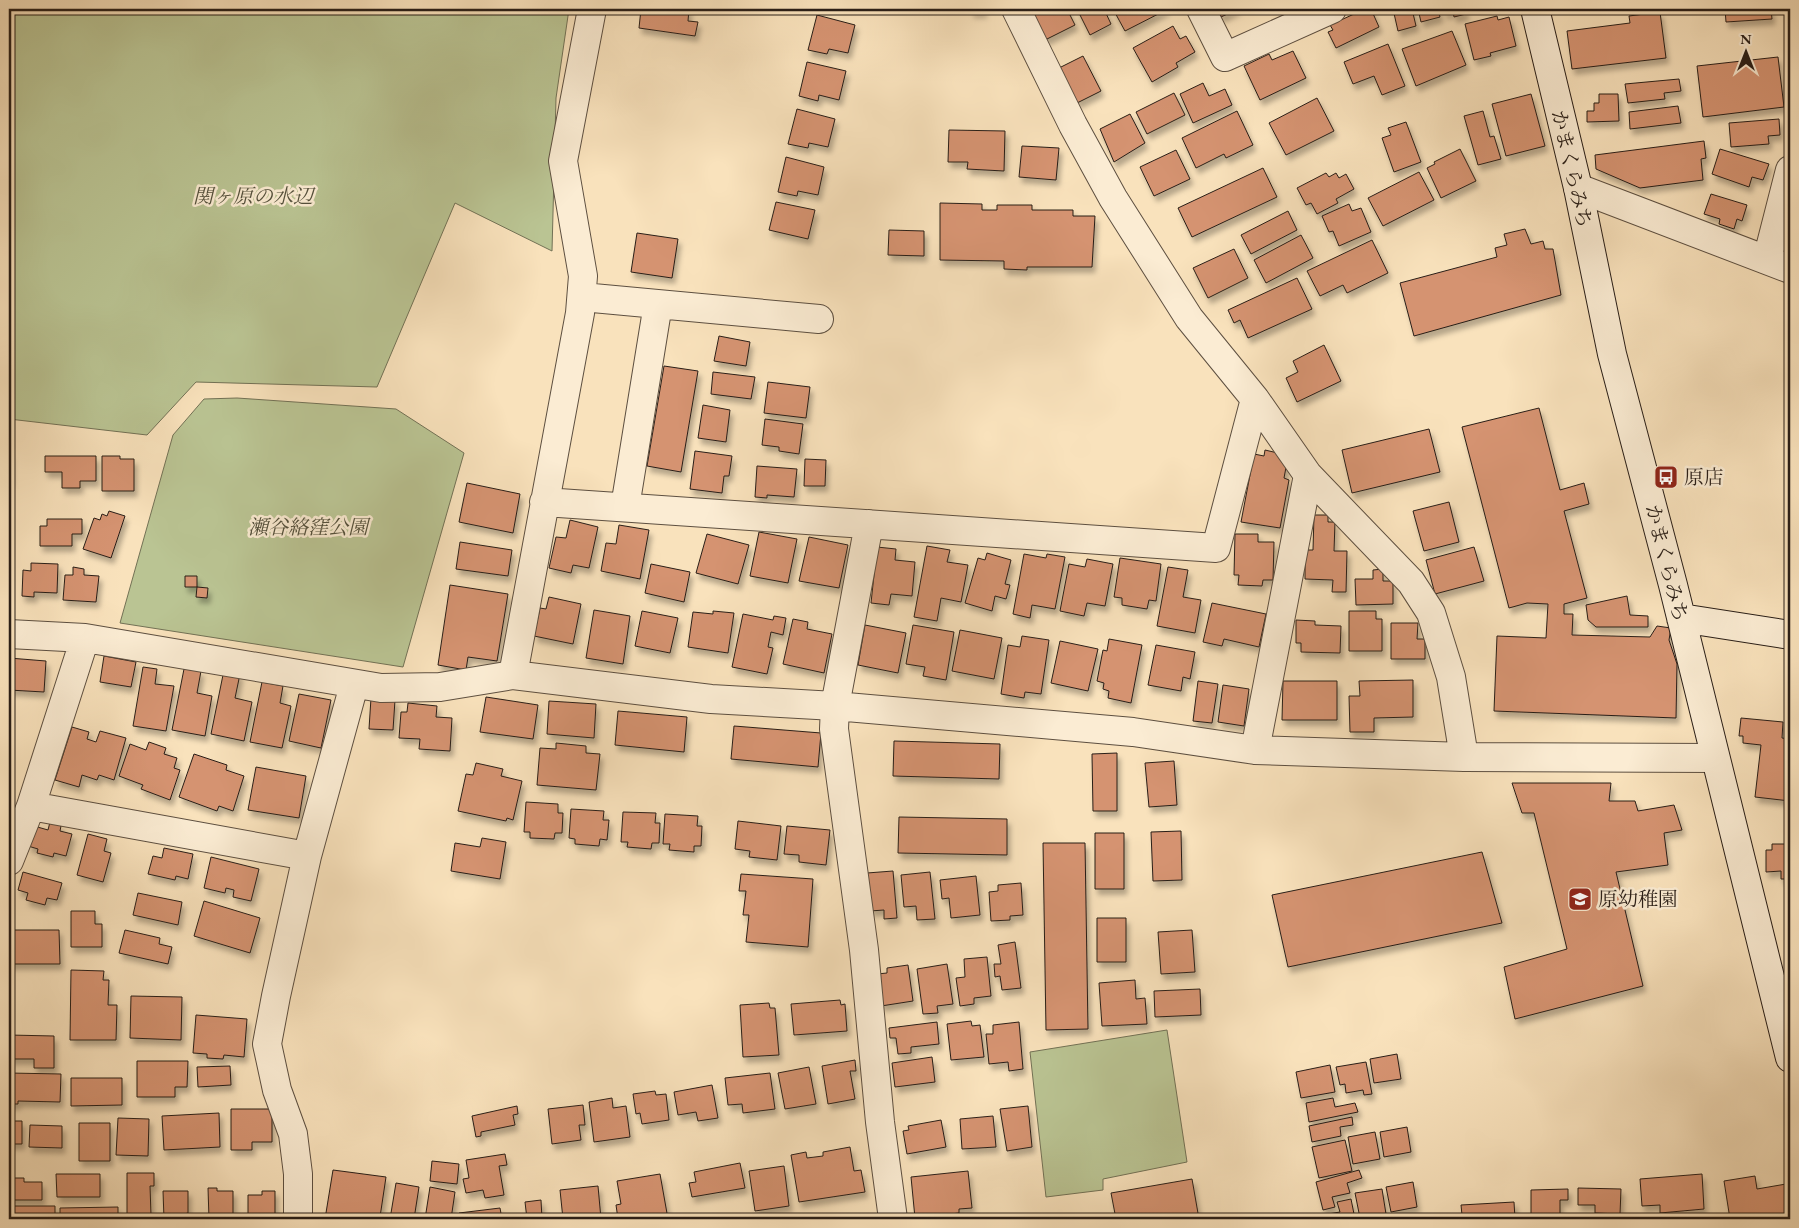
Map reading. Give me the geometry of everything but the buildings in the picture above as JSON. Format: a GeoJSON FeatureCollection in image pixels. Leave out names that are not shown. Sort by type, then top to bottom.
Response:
{"type":"FeatureCollection","features":[{"type":"Feature","properties":{"kind":"street"},"geometry":{"type":"LineString","coordinates":[[513,675],[582,297],[583,276],[563,161],[592,9]]}},
{"type":"Feature","properties":{"kind":"street"},"geometry":{"type":"LineString","coordinates":[[1016,9],[1073,125],[1113,198],[1189,318],[1255,399],[1308,475],[1412,582],[1431,613],[1451,678],[1464,756]]}},
{"type":"Feature","properties":{"kind":"street"},"geometry":{"type":"LineString","coordinates":[[1201,9],[1225,57],[1332,9]]}},
{"type":"Feature","properties":{"kind":"street","name":"かまくらみち"},"geometry":{"type":"LineString","coordinates":[[1534,9],[1578,188],[1612,354],[1716,758],[1782,986],[1790,1058]]}},
{"type":"Feature","properties":{"kind":"street"},"geometry":{"type":"LineString","coordinates":[[1578,188],[1779,265],[1790,170]]}},
{"type":"Feature","properties":{"kind":"street"},"geometry":{"type":"LineString","coordinates":[[582,297],[819,319]]}},
{"type":"Feature","properties":{"kind":"street"},"geometry":{"type":"LineString","coordinates":[[625,507],[658,304]]}},
{"type":"Feature","properties":{"kind":"street"},"geometry":{"type":"LineString","coordinates":[[544,502],[1216,548],[1255,399]]}},
{"type":"Feature","properties":{"kind":"street"},"geometry":{"type":"LineString","coordinates":[[1255,750],[1308,475]]}},
{"type":"Feature","properties":{"kind":"street"},"geometry":{"type":"LineString","coordinates":[[869,524],[835,706],[834,730],[864,950],[880,1122],[892,1219]]}},
{"type":"Feature","properties":{"kind":"street"},"geometry":{"type":"LineString","coordinates":[[1681,618],[1790,635]]}},
{"type":"Feature","properties":{"kind":"street"},"geometry":{"type":"LineString","coordinates":[[9,634],[85,638],[380,688],[440,687],[513,675],[711,699],[835,706],[1133,732],[1255,750],[1464,756],[1716,758]]}},
{"type":"Feature","properties":{"kind":"street"},"geometry":{"type":"LineString","coordinates":[[9,861],[31,806],[85,638]]}},
{"type":"Feature","properties":{"kind":"street"},"geometry":{"type":"LineString","coordinates":[[298,1219],[298,1174],[293,1134],[277,1090],[267,1044],[307,856],[354,685]]}},
{"type":"Feature","properties":{"kind":"street"},"geometry":{"type":"LineString","coordinates":[[31,806],[307,856]]}},
{"type":"Feature","properties":{"kind":"green space","name":"関ヶ原の水辺"},"geometry":{"type":"Polygon","coordinates":[[[9,9],[569,9],[556,98],[552,251],[455,203],[377,387],[196,382],[147,435],[9,419],[9,9]]]}},
{"type":"Feature","properties":{"kind":"green space","name":"瀬谷絡窪公園"},"geometry":{"type":"Polygon","coordinates":[[[237,398],[396,409],[464,453],[403,667],[120,623],[173,435],[204,399],[237,398]]]}},
{"type":"Feature","properties":{"kind":"green space"},"geometry":{"type":"Polygon","coordinates":[[[1167,1030],[1187,1162],[1103,1179],[1103,1190],[1046,1197],[1030,1052],[1167,1030]]]}},
{"type":"Feature","properties":{"kind":"place","name":"原店"},"geometry":{"type":"Point","coordinates":[1666,477]}},
{"type":"Feature","properties":{"kind":"place","name":"原幼稚園"},"geometry":{"type":"Point","coordinates":[1580,899]}}]}
